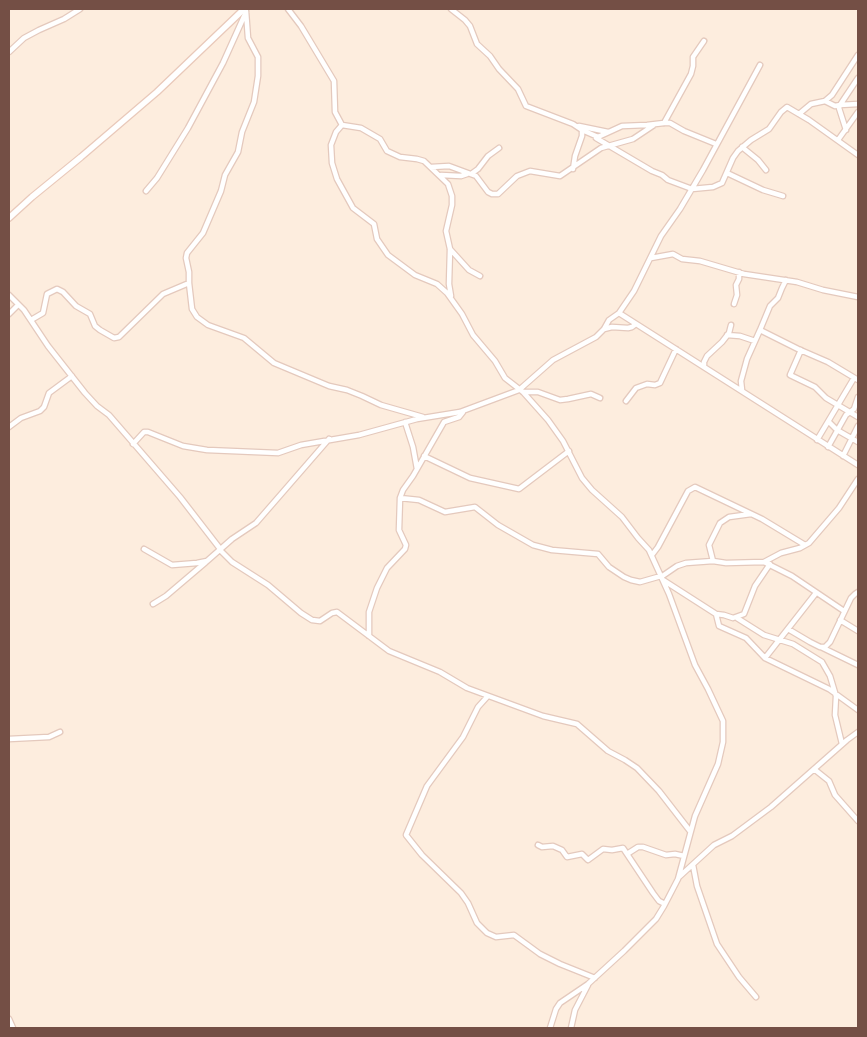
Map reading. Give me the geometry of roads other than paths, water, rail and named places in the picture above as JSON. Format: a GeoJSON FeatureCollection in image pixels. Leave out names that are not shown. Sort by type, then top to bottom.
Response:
{"type":"FeatureCollection","features":[{"type":"Feature","properties":{"kind":"street"},"geometry":{"type":"LineString","coordinates":[[9,52],[24,38],[64,19],[80,9]]}},
{"type":"Feature","properties":{"kind":"street"},"geometry":{"type":"LineString","coordinates":[[146,191],[157,178],[188,128],[223,63],[246,9]]}},
{"type":"Feature","properties":{"kind":"street"},"geometry":{"type":"LineString","coordinates":[[9,218],[32,196],[157,92],[246,9]]}},
{"type":"Feature","properties":{"kind":"street"},"geometry":{"type":"LineString","coordinates":[[246,9],[248,38],[258,57],[258,76],[254,102],[242,132],[238,152],[225,175],[221,191],[203,233],[187,253],[192,306],[197,317],[208,325],[244,338],[274,363],[330,386],[423,418]]}},
{"type":"Feature","properties":{"kind":"street"},"geometry":{"type":"LineString","coordinates":[[288,9],[334,81],[335,112],[342,124],[361,128],[382,140],[385,147],[400,158],[424,161],[448,184],[452,196],[452,205],[446,231],[450,249],[449,284],[452,299]]}},
{"type":"Feature","properties":{"kind":"street"},"geometry":{"type":"LineString","coordinates":[[451,9],[465,20],[470,26],[477,44],[518,88],[526,106],[577,126],[609,132]]}},
{"type":"Feature","properties":{"kind":"street"},"geometry":{"type":"LineString","coordinates":[[664,123],[691,74],[693,66],[692,57],[704,41]]}},
{"type":"Feature","properties":{"kind":"street"},"geometry":{"type":"LineString","coordinates":[[799,114],[811,104],[825,100],[832,95],[858,55]]}},
{"type":"Feature","properties":{"kind":"street"},"geometry":{"type":"LineString","coordinates":[[521,391],[553,360],[589,341],[619,313],[634,291],[661,236],[692,189],[760,65]]}},
{"type":"Feature","properties":{"kind":"street"},"geometry":{"type":"LineString","coordinates":[[846,130],[839,108],[858,78]]}},
{"type":"Feature","properties":{"kind":"street"},"geometry":{"type":"LineString","coordinates":[[825,100],[835,106],[858,104]]}},
{"type":"Feature","properties":{"kind":"street"},"geometry":{"type":"LineString","coordinates":[[577,126],[668,180],[692,189],[718,185],[724,180],[733,158],[742,147],[769,129],[786,107],[858,155]]}},
{"type":"Feature","properties":{"kind":"street"},"geometry":{"type":"LineString","coordinates":[[838,140],[858,112]]}},
{"type":"Feature","properties":{"kind":"street"},"geometry":{"type":"LineString","coordinates":[[596,138],[622,126],[670,123],[716,144]]}},
{"type":"Feature","properties":{"kind":"street"},"geometry":{"type":"LineString","coordinates":[[342,124],[336,132],[331,146],[332,163],[337,179],[353,208],[374,224],[377,239],[388,254],[419,277],[437,284],[452,299],[473,335],[498,366],[505,378],[521,391],[548,420],[569,451],[582,478],[592,490],[622,517],[652,554],[695,665],[719,711],[722,721],[724,732],[718,764],[695,816],[678,879],[665,904],[656,919],[624,951],[588,984],[560,1003],[550,1028]]}},
{"type":"Feature","properties":{"kind":"street"},"geometry":{"type":"LineString","coordinates":[[430,167],[449,166],[476,176],[488,192],[498,194],[523,172],[530,170],[560,176],[573,169],[601,148],[632,139],[654,125]]}},
{"type":"Feature","properties":{"kind":"street"},"geometry":{"type":"LineString","coordinates":[[573,169],[582,130]]}},
{"type":"Feature","properties":{"kind":"street"},"geometry":{"type":"LineString","coordinates":[[742,147],[758,160],[766,170]]}},
{"type":"Feature","properties":{"kind":"street"},"geometry":{"type":"LineString","coordinates":[[440,175],[461,176],[469,174],[478,169],[488,156],[500,148]]}},
{"type":"Feature","properties":{"kind":"street"},"geometry":{"type":"LineString","coordinates":[[727,173],[763,190],[783,196]]}},
{"type":"Feature","properties":{"kind":"street"},"geometry":{"type":"LineString","coordinates":[[450,249],[469,270],[480,276]]}},
{"type":"Feature","properties":{"kind":"street"},"geometry":{"type":"LineString","coordinates":[[651,258],[673,254],[682,259],[695,260],[739,272],[786,280],[858,297]]}},
{"type":"Feature","properties":{"kind":"street"},"geometry":{"type":"LineString","coordinates":[[734,304],[737,295],[736,285],[739,279],[739,272]]}},
{"type":"Feature","properties":{"kind":"street"},"geometry":{"type":"LineString","coordinates":[[742,392],[740,380],[747,357],[756,341],[770,306],[778,298],[786,280]]}},
{"type":"Feature","properties":{"kind":"street"},"geometry":{"type":"LineString","coordinates":[[31,320],[43,312],[47,294],[57,290],[64,292],[76,306],[90,314],[95,326],[100,330],[114,338],[119,337],[163,294],[189,284]]}},
{"type":"Feature","properties":{"kind":"street"},"geometry":{"type":"LineString","coordinates":[[9,295],[31,320],[48,346],[72,376],[95,403],[109,414],[186,504],[205,531],[232,562],[268,585],[312,620],[320,621],[337,612],[389,651],[440,672],[467,688],[487,697],[504,701],[543,716],[577,724],[608,751],[630,763],[643,774],[659,791],[690,831]]}},
{"type":"Feature","properties":{"kind":"street"},"geometry":{"type":"LineString","coordinates":[[9,314],[18,305]]}},
{"type":"Feature","properties":{"kind":"street"},"geometry":{"type":"LineString","coordinates":[[619,313],[858,465]]}},
{"type":"Feature","properties":{"kind":"street"},"geometry":{"type":"LineString","coordinates":[[604,329],[612,327],[628,328],[636,324]]}},
{"type":"Feature","properties":{"kind":"street"},"geometry":{"type":"LineString","coordinates":[[704,367],[707,356],[722,342],[731,325]]}},
{"type":"Feature","properties":{"kind":"street"},"geometry":{"type":"LineString","coordinates":[[760,330],[828,362],[856,379],[817,440]]}},
{"type":"Feature","properties":{"kind":"street"},"geometry":{"type":"LineString","coordinates":[[727,335],[740,336],[756,341]]}},
{"type":"Feature","properties":{"kind":"street"},"geometry":{"type":"LineString","coordinates":[[626,401],[636,388],[647,384],[655,385],[660,383],[676,349]]}},
{"type":"Feature","properties":{"kind":"street"},"geometry":{"type":"LineString","coordinates":[[800,350],[790,375],[812,385],[826,398],[858,418]]}},
{"type":"Feature","properties":{"kind":"street"},"geometry":{"type":"LineString","coordinates":[[9,427],[21,418],[40,411],[44,407],[48,393],[72,376]]}},
{"type":"Feature","properties":{"kind":"street"},"geometry":{"type":"LineString","coordinates":[[133,444],[143,433],[148,432],[183,446],[207,450],[273,454],[301,445],[359,435],[405,422],[464,411],[521,391],[538,392],[560,400],[591,394],[600,398]]}},
{"type":"Feature","properties":{"kind":"street"},"geometry":{"type":"LineString","coordinates":[[828,446],[846,415],[854,410],[858,397]]}},
{"type":"Feature","properties":{"kind":"street"},"geometry":{"type":"LineString","coordinates":[[369,636],[369,612],[377,588],[387,568],[405,549],[406,545],[399,530],[400,498],[403,490],[417,470],[444,422],[459,417],[464,411]]}},
{"type":"Feature","properties":{"kind":"street"},"geometry":{"type":"LineString","coordinates":[[405,422],[417,470]]}},
{"type":"Feature","properties":{"kind":"street"},"geometry":{"type":"LineString","coordinates":[[829,422],[837,430],[858,442]]}},
{"type":"Feature","properties":{"kind":"street"},"geometry":{"type":"LineString","coordinates":[[843,456],[858,426]]}},
{"type":"Feature","properties":{"kind":"street"},"geometry":{"type":"LineString","coordinates":[[153,604],[166,596],[232,539],[256,523],[329,439]]}},
{"type":"Feature","properties":{"kind":"street"},"geometry":{"type":"LineString","coordinates":[[424,456],[470,478],[519,489],[569,451]]}},
{"type":"Feature","properties":{"kind":"street"},"geometry":{"type":"LineString","coordinates":[[764,562],[805,545],[839,508],[858,479]]}},
{"type":"Feature","properties":{"kind":"street"},"geometry":{"type":"LineString","coordinates":[[652,554],[658,547],[688,491],[692,488],[700,488],[753,514],[805,545]]}},
{"type":"Feature","properties":{"kind":"street"},"geometry":{"type":"LineString","coordinates":[[400,498],[419,500],[445,512],[475,507],[498,524],[533,545],[552,550],[598,554],[609,567],[624,577],[640,582],[661,578],[682,564],[713,561],[726,563],[764,562],[844,611]]}},
{"type":"Feature","properties":{"kind":"street"},"geometry":{"type":"LineString","coordinates":[[713,561],[709,545],[720,523],[729,517],[753,514]]}},
{"type":"Feature","properties":{"kind":"street"},"geometry":{"type":"LineString","coordinates":[[144,549],[172,565],[197,564],[207,561]]}},
{"type":"Feature","properties":{"kind":"street"},"geometry":{"type":"LineString","coordinates":[[737,618],[744,614],[755,586],[770,564]]}},
{"type":"Feature","properties":{"kind":"street"},"geometry":{"type":"LineString","coordinates":[[661,578],[716,614],[737,618],[764,635],[793,644],[822,662],[830,676],[835,694],[835,716],[842,744]]}},
{"type":"Feature","properties":{"kind":"street"},"geometry":{"type":"LineString","coordinates":[[820,647],[828,645],[851,598],[858,592]]}},
{"type":"Feature","properties":{"kind":"street"},"geometry":{"type":"LineString","coordinates":[[765,658],[816,593]]}},
{"type":"Feature","properties":{"kind":"street"},"geometry":{"type":"LineString","coordinates":[[716,614],[719,626],[746,638],[765,658],[829,689],[858,710]]}},
{"type":"Feature","properties":{"kind":"street"},"geometry":{"type":"LineString","coordinates":[[840,620],[858,630]]}},
{"type":"Feature","properties":{"kind":"street"},"geometry":{"type":"LineString","coordinates":[[788,629],[858,665]]}},
{"type":"Feature","properties":{"kind":"street"},"geometry":{"type":"LineString","coordinates":[[487,697],[472,719],[463,737],[427,786],[406,835],[422,855],[461,893],[468,903],[476,923],[487,933],[493,937],[514,934],[547,958],[595,978]]}},
{"type":"Feature","properties":{"kind":"street"},"geometry":{"type":"LineString","coordinates":[[9,739],[48,737],[60,732]]}},
{"type":"Feature","properties":{"kind":"street"},"geometry":{"type":"LineString","coordinates":[[678,879],[714,845],[732,836],[771,807],[858,732]]}},
{"type":"Feature","properties":{"kind":"street"},"geometry":{"type":"LineString","coordinates":[[814,769],[829,781],[835,795],[858,821]]}},
{"type":"Feature","properties":{"kind":"street"},"geometry":{"type":"LineString","coordinates":[[538,845],[542,847],[553,846],[562,850],[567,857],[582,854],[588,860],[604,849],[623,848],[657,898],[665,904]]}},
{"type":"Feature","properties":{"kind":"street"},"geometry":{"type":"LineString","coordinates":[[627,854],[638,847],[643,847],[666,855],[684,856]]}},
{"type":"Feature","properties":{"kind":"street"},"geometry":{"type":"LineString","coordinates":[[682,864],[684,867],[691,867]]}},
{"type":"Feature","properties":{"kind":"street"},"geometry":{"type":"LineString","coordinates":[[691,867],[717,944],[739,977],[756,996]]}},
{"type":"Feature","properties":{"kind":"street"},"geometry":{"type":"LineString","coordinates":[[571,1028],[575,1010],[588,984]]}},
{"type":"Feature","properties":{"kind":"street"},"geometry":{"type":"LineString","coordinates":[[9,1020],[13,1028]]}}]}
